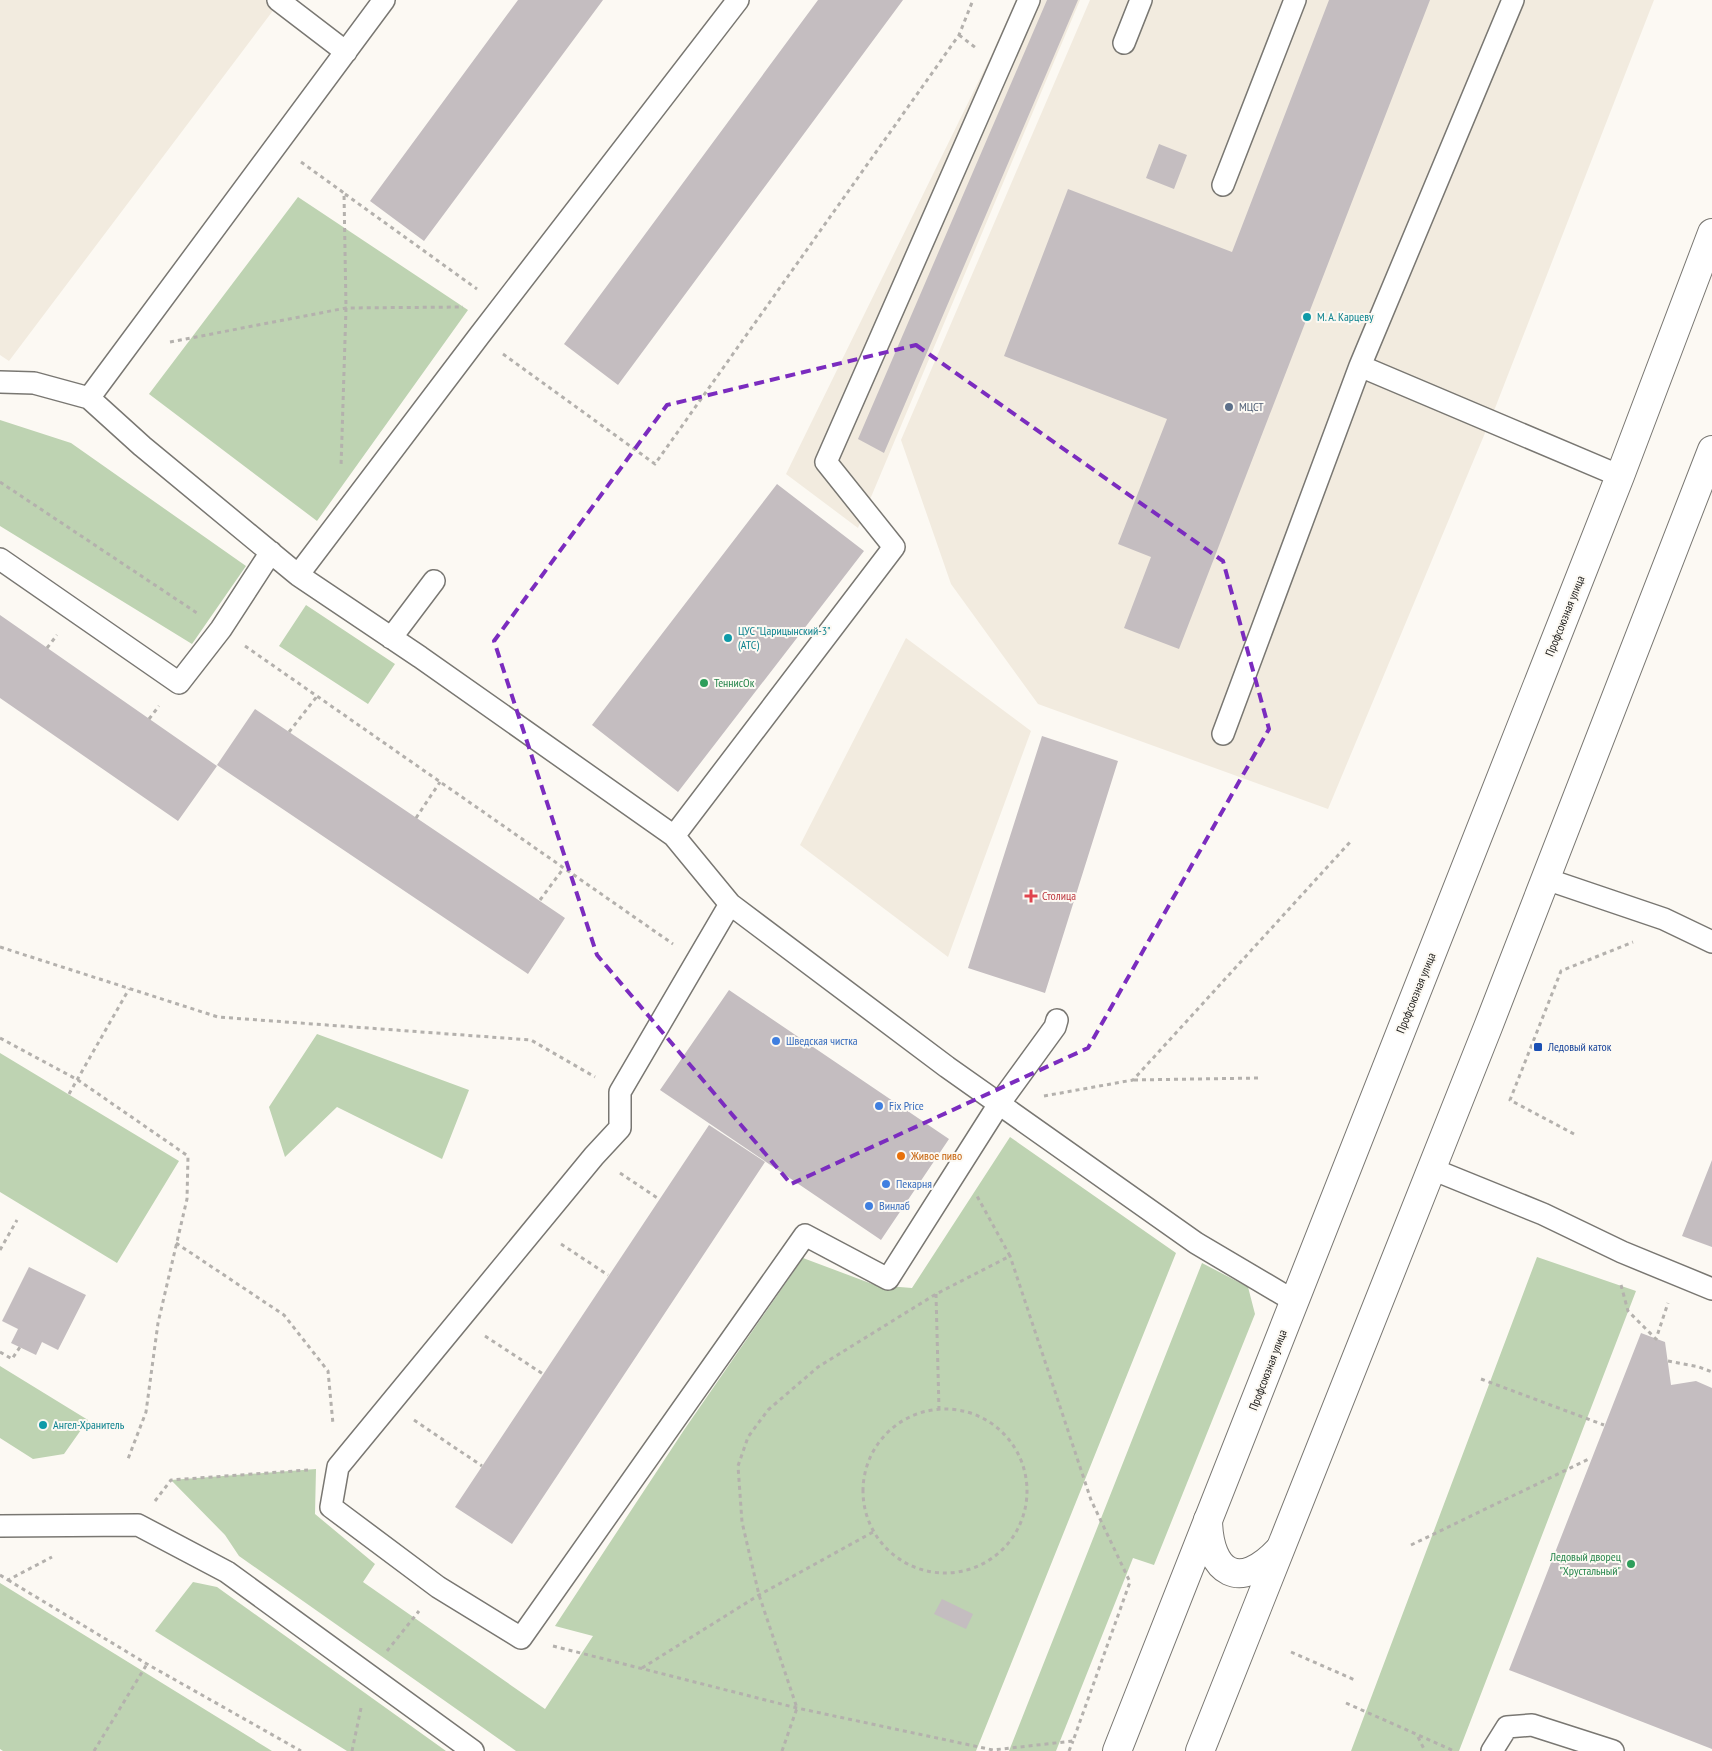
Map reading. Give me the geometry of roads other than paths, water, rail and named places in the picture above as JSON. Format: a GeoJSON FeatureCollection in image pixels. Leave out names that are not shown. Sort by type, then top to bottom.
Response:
{"type":"FeatureCollection","features":[{"type":"Feature","properties":{"kind":"main road","name":"Профсоюзная улица"},"geometry":{"type":"LineString","coordinates":[[1118,1751],[1620,476],[1712,233]]}},
{"type":"Feature","properties":{"kind":"main road"},"geometry":{"type":"LineString","coordinates":[[1200,1751],[1432,1169],[1712,450]]}},
{"type":"Feature","properties":{"kind":"main road"},"geometry":{"type":"LineString","coordinates":[[1208,1520],[1208,1541],[1213,1556],[1223,1568],[1235,1574],[1260,1567],[1279,1550]]}},
{"type":"Feature","properties":{"kind":"lane"},"geometry":{"type":"LineString","coordinates":[[278,0],[346,52]]}},
{"type":"Feature","properties":{"kind":"lane"},"geometry":{"type":"LineString","coordinates":[[89,398],[384,0]]}},
{"type":"Feature","properties":{"kind":"lane"},"geometry":{"type":"LineString","coordinates":[[298,575],[501,307],[738,0]]}},
{"type":"Feature","properties":{"kind":"lane"},"geometry":{"type":"LineString","coordinates":[[674,836],[894,547],[826,462],[1029,0]]}},
{"type":"Feature","properties":{"kind":"lane"},"geometry":{"type":"LineString","coordinates":[[1124,43],[1141,0]]}},
{"type":"Feature","properties":{"kind":"lane"},"geometry":{"type":"LineString","coordinates":[[1223,185],[1295,0]]}},
{"type":"Feature","properties":{"kind":"lane"},"geometry":{"type":"LineString","coordinates":[[1223,734],[1360,366],[1513,0]]}},
{"type":"Feature","properties":{"kind":"lane"},"geometry":{"type":"LineString","coordinates":[[1360,366],[1620,476]]}},
{"type":"Feature","properties":{"kind":"lane"},"geometry":{"type":"LineString","coordinates":[[0,382],[34,383],[89,398],[142,446],[298,575],[392,638],[674,836],[730,904],[947,1067],[1196,1243],[1294,1301]]}},
{"type":"Feature","properties":{"kind":"lane"},"geometry":{"type":"LineString","coordinates":[[0,559],[180,683],[221,629],[271,552]]}},
{"type":"Feature","properties":{"kind":"lane"},"geometry":{"type":"LineString","coordinates":[[392,638],[434,581]]}},
{"type":"Feature","properties":{"kind":"lane"},"geometry":{"type":"LineString","coordinates":[[1546,879],[1664,919],[1712,942]]}},
{"type":"Feature","properties":{"kind":"lane"},"geometry":{"type":"LineString","coordinates":[[730,904],[620,1092],[620,1128],[594,1156],[338,1467],[331,1507],[438,1587],[521,1638],[805,1235],[888,1279],[961,1167],[999,1104],[1055,1027],[1057,1020]]}},
{"type":"Feature","properties":{"kind":"lane"},"geometry":{"type":"LineString","coordinates":[[1432,1169],[1543,1214],[1622,1252],[1712,1289]]}},
{"type":"Feature","properties":{"kind":"lane"},"geometry":{"type":"LineString","coordinates":[[0,1526],[138,1525],[227,1572],[473,1751]]}},
{"type":"Feature","properties":{"kind":"lane"},"geometry":{"type":"LineString","coordinates":[[1492,1751],[1507,1727],[1532,1725],[1613,1751]]}},
{"type":"Feature","properties":{"kind":"place","name":"М. А. Карцеву"},"geometry":{"type":"Point","coordinates":[1307,317]}},
{"type":"Feature","properties":{"kind":"place","name":"МЦСТ"},"geometry":{"type":"Point","coordinates":[1229,407]}},
{"type":"Feature","properties":{"kind":"place","name":"ЦУС \"Царицынский-3\" (АТС)"},"geometry":{"type":"Point","coordinates":[728,638]}},
{"type":"Feature","properties":{"kind":"place","name":"ТеннисОк"},"geometry":{"type":"Point","coordinates":[704,683]}},
{"type":"Feature","properties":{"kind":"place","name":"Столица"},"geometry":{"type":"Point","coordinates":[1031,896]}},
{"type":"Feature","properties":{"kind":"place","name":"Шведская чистка"},"geometry":{"type":"Point","coordinates":[776,1041]}},
{"type":"Feature","properties":{"kind":"place","name":"Ледовый каток"},"geometry":{"type":"Point","coordinates":[1538,1047]}},
{"type":"Feature","properties":{"kind":"place","name":"Fix Price"},"geometry":{"type":"Point","coordinates":[879,1106]}},
{"type":"Feature","properties":{"kind":"place","name":"Живое пиво"},"geometry":{"type":"Point","coordinates":[901,1156]}},
{"type":"Feature","properties":{"kind":"place","name":"Пекарня"},"geometry":{"type":"Point","coordinates":[886,1184]}},
{"type":"Feature","properties":{"kind":"place","name":"Винлаб"},"geometry":{"type":"Point","coordinates":[869,1206]}},
{"type":"Feature","properties":{"kind":"place","name":"Ангел-Хранитель"},"geometry":{"type":"Point","coordinates":[43,1425]}},
{"type":"Feature","properties":{"kind":"place","name":"Ледовый дворец \"Хрустальный\""},"geometry":{"type":"Point","coordinates":[1631,1564]}}]}
